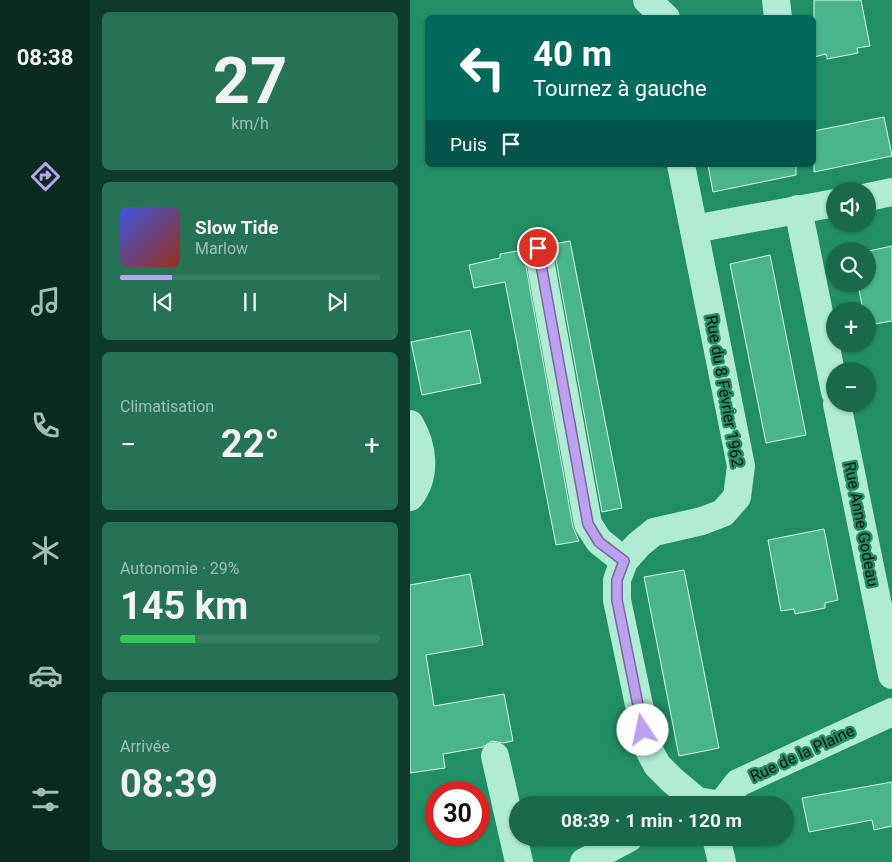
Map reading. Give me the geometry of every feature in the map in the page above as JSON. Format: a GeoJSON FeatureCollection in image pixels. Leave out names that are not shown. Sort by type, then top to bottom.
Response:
{"type":"FeatureCollection","features":[{"type":"Feature","properties":{"kind":"street"},"geometry":{"type":"LineString","coordinates":[[647,0],[663,15]]}},
{"type":"Feature","properties":{"kind":"street"},"geometry":{"type":"LineString","coordinates":[[776,0],[778,15]]}},
{"type":"Feature","properties":{"kind":"street","name":"Rue du 8 Février 1962"},"geometry":{"type":"LineString","coordinates":[[681,167],[741,466],[737,497],[723,513],[702,521],[654,532],[638,545],[624,561],[617,580],[617,600],[648,748],[657,765],[672,780],[695,796]]}},
{"type":"Feature","properties":{"kind":"street"},"geometry":{"type":"LineString","coordinates":[[876,195],[892,192]]}},
{"type":"Feature","properties":{"kind":"street"},"geometry":{"type":"LineString","coordinates":[[694,229],[826,205]]}},
{"type":"Feature","properties":{"kind":"street"},"geometry":{"type":"LineString","coordinates":[[798,210],[829,362]]}},
{"type":"Feature","properties":{"kind":"street"},"geometry":{"type":"LineString","coordinates":[[538,248],[588,524],[599,542],[624,561]]}},
{"type":"Feature","properties":{"kind":"street","name":"Rue Anne Godeau"},"geometry":{"type":"LineString","coordinates":[[839,412],[892,675]]}},
{"type":"Feature","properties":{"kind":"street"},"geometry":{"type":"LineString","coordinates":[[410,423],[418,437],[421,466],[419,480],[410,497]]}},
{"type":"Feature","properties":{"kind":"street","name":"Rue de la Plaine"},"geometry":{"type":"LineString","coordinates":[[719,796],[738,783],[892,712]]}},
{"type":"Feature","properties":{"kind":"street"},"geometry":{"type":"LineString","coordinates":[[495,756],[519,862]]}},
{"type":"Feature","properties":{"kind":"street"},"geometry":{"type":"LineString","coordinates":[[584,862],[614,846]]}},
{"type":"Feature","properties":{"kind":"street"},"geometry":{"type":"LineString","coordinates":[[718,846],[722,862]]}},
{"type":"Feature","properties":{"kind":"building"},"geometry":{"type":"Polygon","coordinates":[[[814,0],[861,0],[870,46],[857,48],[858,53],[827,59],[826,54],[816,56],[816,15],[814,15],[814,0]]]}},
{"type":"Feature","properties":{"kind":"building"},"geometry":{"type":"Polygon","coordinates":[[[884,117],[892,156],[814,172],[814,167],[816,167],[816,131],[884,117]]]}},
{"type":"Feature","properties":{"kind":"building"},"geometry":{"type":"Polygon","coordinates":[[[708,167],[796,167],[796,175],[713,192],[708,167]]]}},
{"type":"Feature","properties":{"kind":"building"},"geometry":{"type":"Polygon","coordinates":[[[570,241],[622,508],[602,512],[553,244],[570,241]]]}},
{"type":"Feature","properties":{"kind":"building"},"geometry":{"type":"Polygon","coordinates":[[[892,246],[892,321],[876,324],[876,302],[861,302],[859,292],[876,292],[876,249],[892,246]]]}},
{"type":"Feature","properties":{"kind":"building"},"geometry":{"type":"Polygon","coordinates":[[[523,250],[573,527],[579,541],[556,545],[505,282],[474,288],[469,265],[500,258],[500,254],[523,250]]]}},
{"type":"Feature","properties":{"kind":"building"},"geometry":{"type":"Polygon","coordinates":[[[770,255],[806,435],[766,443],[730,264],[770,255]]]}},
{"type":"Feature","properties":{"kind":"building"},"geometry":{"type":"Polygon","coordinates":[[[470,330],[481,383],[422,395],[411,342],[470,330]]]}},
{"type":"Feature","properties":{"kind":"building"},"geometry":{"type":"Polygon","coordinates":[[[824,529],[838,600],[825,603],[825,608],[795,614],[794,609],[781,611],[768,540],[824,529]]]}},
{"type":"Feature","properties":{"kind":"building"},"geometry":{"type":"Polygon","coordinates":[[[684,570],[719,748],[679,756],[644,577],[684,570]]]}},
{"type":"Feature","properties":{"kind":"building"},"geometry":{"type":"Polygon","coordinates":[[[470,574],[483,645],[426,655],[434,706],[504,694],[513,741],[503,743],[492,741],[483,747],[443,754],[445,768],[410,773],[410,585],[470,574]]]}},
{"type":"Feature","properties":{"kind":"building"},"geometry":{"type":"Polygon","coordinates":[[[892,782],[892,826],[874,830],[872,820],[809,832],[802,798],[892,782]]]}},
{"type":"Feature","properties":{"kind":"route"},"geometry":{"type":"LineString","coordinates":[[538,248],[588,524],[599,542],[624,561],[617,580],[617,600],[643,730]]}}]}
